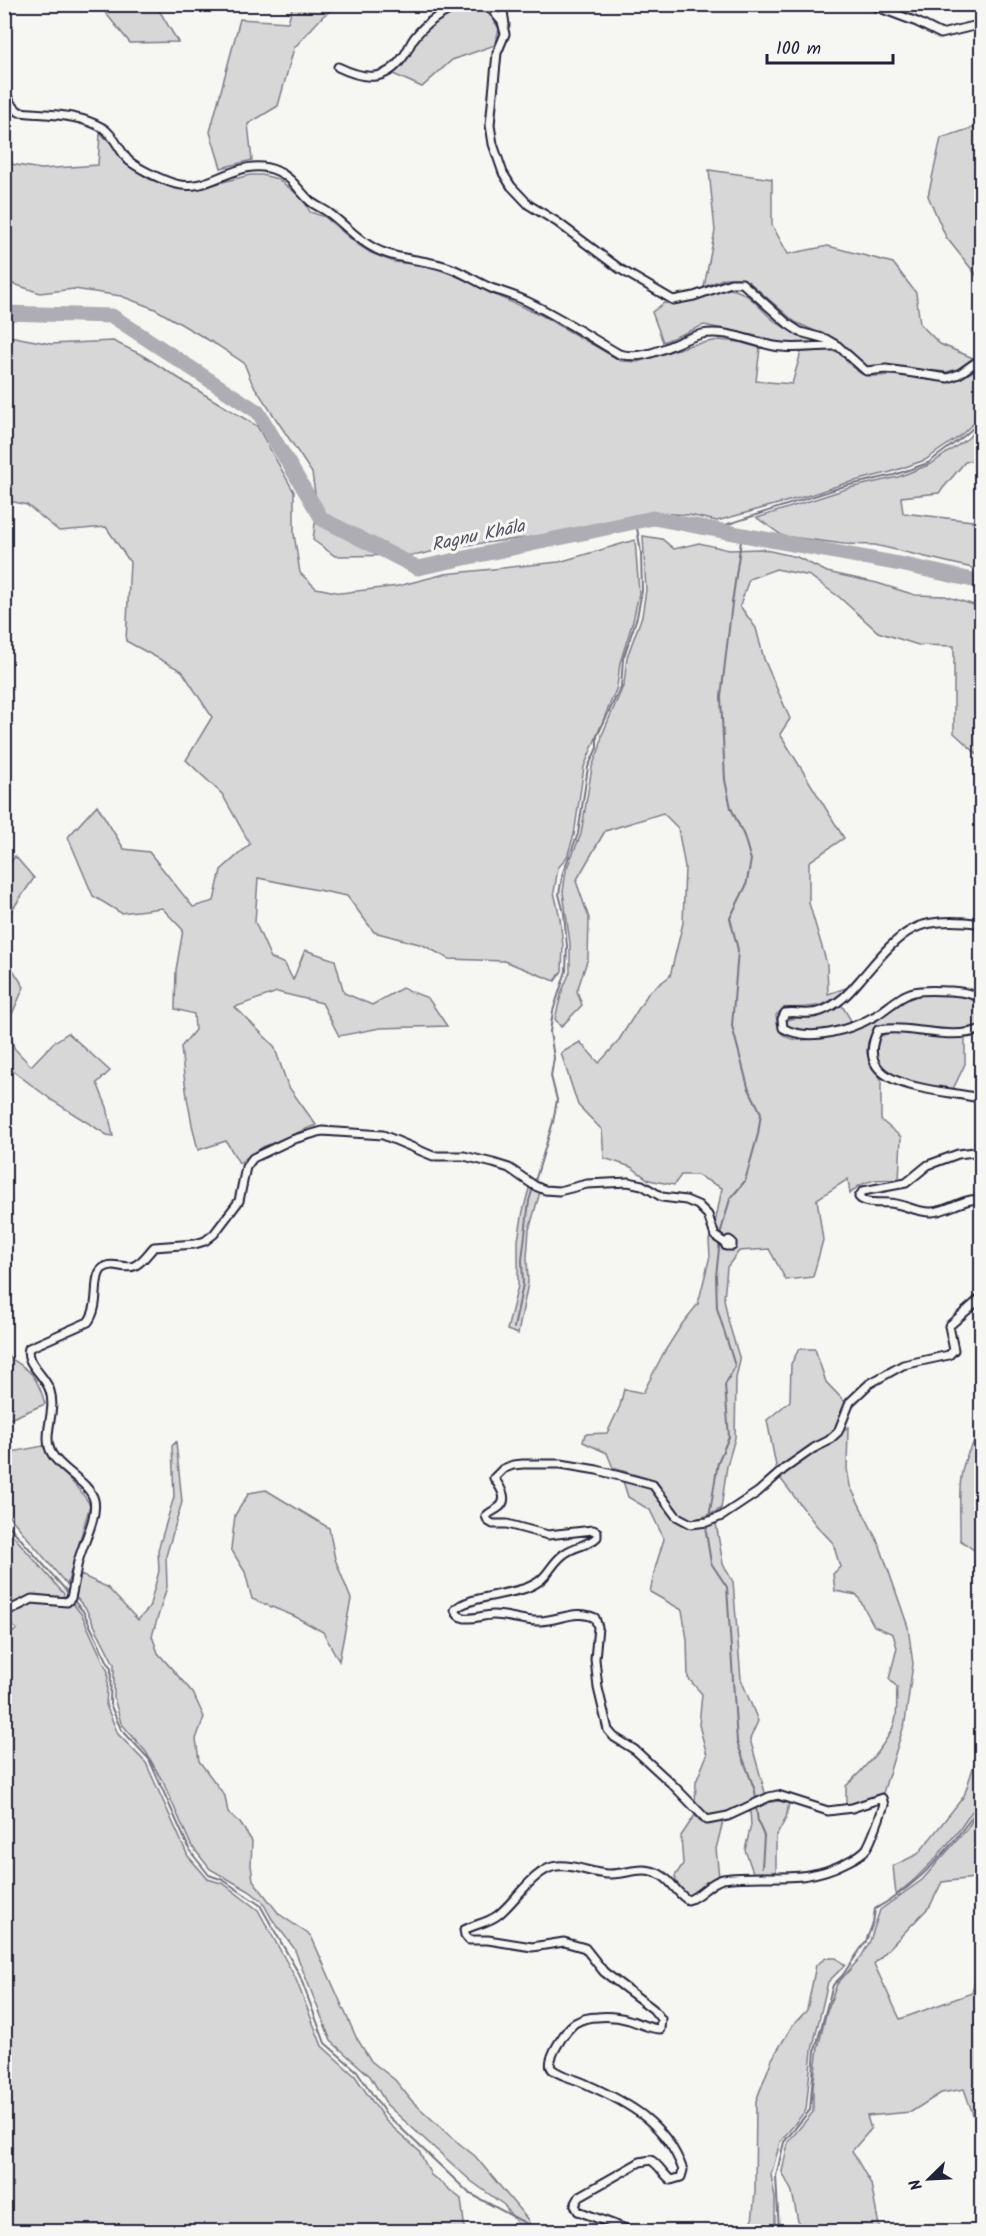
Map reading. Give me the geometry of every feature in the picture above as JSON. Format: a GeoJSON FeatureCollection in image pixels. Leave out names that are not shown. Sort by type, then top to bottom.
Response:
{"type":"FeatureCollection","features":[{"type":"Feature","properties":{"kind":"street"},"geometry":{"type":"LineString","coordinates":[[338,67],[357,76],[373,77],[383,74],[395,67],[414,38],[429,22],[460,4]]}},
{"type":"Feature","properties":{"kind":"street"},"geometry":{"type":"LineString","coordinates":[[484,4],[502,22],[505,34]]}},
{"type":"Feature","properties":{"kind":"street"},"geometry":{"type":"LineString","coordinates":[[501,4],[505,17],[505,34],[497,53],[490,125],[493,144],[503,173],[511,186],[529,205],[557,222],[620,269],[673,300],[731,283],[742,283],[788,324],[800,332],[826,339],[838,346],[866,371],[886,369],[948,378],[959,374],[981,358]]}},
{"type":"Feature","properties":{"kind":"street"},"geometry":{"type":"LineString","coordinates":[[869,4],[917,22],[941,34],[981,24]]}},
{"type":"Feature","properties":{"kind":"street"},"geometry":{"type":"LineString","coordinates":[[4,89],[11,104],[19,112],[56,114],[75,118],[103,129],[115,140],[129,161],[177,185],[200,185],[246,167],[261,167],[277,171],[291,180],[311,203],[324,209],[356,237],[372,247],[405,260],[424,260],[527,301],[619,354],[630,357],[642,356],[705,333],[739,337],[788,348],[838,346]]}},
{"type":"Feature","properties":{"kind":"street"},"geometry":{"type":"LineString","coordinates":[[981,924],[949,922],[928,924],[913,929],[878,960],[838,1003],[807,1015],[794,1012],[785,1013],[782,1019],[783,1028],[791,1033],[805,1034],[839,1030],[875,1016],[912,992],[968,993],[981,999]]}},
{"type":"Feature","properties":{"kind":"street"},"geometry":{"type":"LineString","coordinates":[[981,1029],[972,1033],[941,1033],[891,1028],[878,1030],[871,1049],[872,1059],[886,1077],[981,1099]]}},
{"type":"Feature","properties":{"kind":"street"},"geometry":{"type":"LineString","coordinates":[[4,1610],[32,1599],[67,1602],[71,1598],[95,1503],[92,1493],[51,1453],[47,1442],[53,1406],[50,1391],[44,1378],[29,1360],[27,1354],[29,1348],[88,1322],[94,1314],[98,1275],[102,1269],[114,1265],[126,1268],[134,1266],[142,1261],[154,1246],[195,1244],[205,1241],[214,1234],[239,1201],[246,1167],[253,1158],[291,1140],[322,1131],[383,1135],[433,1156],[464,1156],[509,1168],[535,1186],[545,1190],[559,1191],[587,1184],[628,1182],[642,1185],[662,1197],[686,1200],[698,1205],[708,1215],[715,1236],[725,1243]]}},
{"type":"Feature","properties":{"kind":"street"},"geometry":{"type":"LineString","coordinates":[[981,1151],[958,1154],[928,1165],[906,1183],[863,1191],[859,1197],[866,1202],[902,1204],[930,1212],[948,1209],[971,1198],[981,1200]]}},
{"type":"Feature","properties":{"kind":"street"},"geometry":{"type":"LineString","coordinates":[[634,2232],[578,2211],[575,2205],[580,2196],[640,2162],[651,2160],[660,2166],[666,2177],[675,2180],[681,2177],[683,2170],[679,2157],[670,2141],[640,2113],[601,2090],[551,2069],[549,2064],[550,2058],[566,2032],[579,2020],[598,2017],[617,2018],[660,2029],[661,2019],[653,2009],[604,1972],[585,1948],[564,1942],[532,1947],[488,1940],[469,1940],[464,1930],[498,1915],[538,1874],[554,1866],[570,1866],[608,1874],[636,1869],[650,1870],[663,1876],[681,1896],[688,1900],[695,1898],[711,1884],[722,1880],[785,1879],[819,1874],[857,1857],[866,1850],[884,1805],[882,1798],[852,1808],[828,1810],[778,1796],[769,1797],[728,1816],[707,1820],[673,1785],[609,1730],[605,1722],[598,1688],[595,1659],[598,1627],[595,1618],[585,1613],[538,1621],[506,1616],[462,1618],[457,1615],[455,1610],[458,1606],[536,1584],[550,1572],[562,1555],[586,1545],[597,1537],[597,1532],[593,1530],[548,1535],[507,1524],[493,1524],[486,1516],[500,1507],[504,1501],[503,1493],[494,1478],[496,1474],[513,1465],[561,1464],[597,1470],[653,1485],[676,1516],[691,1524],[706,1522],[722,1516],[758,1492],[784,1469],[828,1441],[838,1432],[850,1402],[869,1384],[903,1365],[949,1355],[954,1350],[949,1326],[981,1297]]}},
{"type":"Feature","properties":{"kind":"shaded area"},"geometry":{"type":"Polygon","coordinates":[[[99,5],[156,5],[178,42],[130,43],[99,5]]]}},
{"type":"Feature","properties":{"kind":"shaded area"},"geometry":{"type":"Polygon","coordinates":[[[293,5],[339,5],[323,16],[294,48],[278,106],[248,124],[252,160],[221,168],[210,132],[240,19],[288,22],[293,5]]]}},
{"type":"Feature","properties":{"kind":"shaded area"},"geometry":{"type":"Polygon","coordinates":[[[479,5],[492,17],[499,29],[495,45],[452,60],[422,87],[393,74],[417,41],[433,25],[455,12],[479,5]]]}},
{"type":"Feature","properties":{"kind":"shaded area"},"geometry":{"type":"Polygon","coordinates":[[[982,125],[981,281],[946,237],[928,196],[941,138],[982,125]]]}},
{"type":"Feature","properties":{"kind":"shaded area"},"geometry":{"type":"Polygon","coordinates":[[[100,134],[112,143],[119,156],[130,166],[149,179],[176,188],[189,190],[250,175],[278,179],[303,199],[310,212],[325,217],[371,253],[394,262],[430,266],[472,282],[488,292],[541,315],[621,361],[637,362],[691,345],[719,340],[739,342],[760,348],[756,381],[792,384],[801,352],[837,350],[864,375],[897,375],[941,381],[960,378],[981,365],[981,416],[960,436],[925,460],[891,472],[717,521],[689,515],[658,513],[635,515],[592,526],[526,538],[451,547],[418,555],[335,556],[313,540],[317,507],[312,473],[252,383],[244,363],[155,309],[121,296],[74,289],[40,293],[11,283],[5,284],[4,163],[41,169],[98,165],[100,134]]]}},
{"type":"Feature","properties":{"kind":"shaded area"},"geometry":{"type":"Polygon","coordinates":[[[709,170],[772,179],[772,225],[788,254],[828,246],[893,263],[916,293],[920,324],[940,344],[973,358],[958,369],[946,372],[888,366],[867,367],[837,341],[795,322],[749,282],[739,278],[725,278],[704,287],[715,231],[709,170]]]}},
{"type":"Feature","properties":{"kind":"shaded area"},"geometry":{"type":"Polygon","coordinates":[[[726,288],[743,293],[776,322],[788,329],[825,342],[787,345],[704,325],[663,342],[652,312],[664,303],[688,302],[726,288]]]}},
{"type":"Feature","properties":{"kind":"shaded area"},"geometry":{"type":"Polygon","coordinates":[[[4,335],[51,344],[113,341],[142,355],[257,426],[294,492],[294,534],[300,573],[316,588],[341,593],[398,586],[445,574],[559,562],[635,540],[639,593],[633,621],[620,663],[617,687],[584,767],[574,835],[567,857],[558,868],[554,892],[563,946],[562,971],[555,981],[504,961],[449,959],[423,945],[374,932],[347,896],[258,878],[255,922],[271,958],[285,964],[293,980],[305,950],[335,960],[344,993],[372,1005],[402,988],[428,998],[447,1026],[380,1028],[339,1036],[322,1003],[277,992],[235,1007],[274,1046],[288,1086],[316,1125],[263,1147],[239,1163],[226,1141],[198,1150],[187,1099],[181,1047],[195,1030],[194,1014],[175,1009],[176,970],[183,930],[162,908],[121,913],[93,896],[68,837],[97,805],[124,849],[149,852],[193,907],[214,901],[221,870],[250,844],[222,794],[186,760],[212,717],[182,671],[126,641],[130,562],[106,527],[59,531],[27,505],[5,500],[4,335]]]}},
{"type":"Feature","properties":{"kind":"shaded area"},"geometry":{"type":"Polygon","coordinates":[[[981,424],[981,459],[965,462],[939,493],[901,497],[903,513],[981,522],[981,570],[875,545],[844,544],[783,536],[757,518],[849,488],[898,477],[931,464],[968,438],[981,424]]]}},
{"type":"Feature","properties":{"kind":"shaded area"},"geometry":{"type":"Polygon","coordinates":[[[643,536],[662,539],[674,549],[699,543],[729,550],[761,549],[797,557],[827,572],[877,583],[915,595],[945,596],[981,607],[981,821],[977,786],[979,756],[954,733],[954,646],[918,645],[878,632],[839,597],[810,576],[776,569],[749,579],[740,606],[756,628],[764,659],[790,719],[780,734],[844,838],[809,862],[809,903],[827,964],[828,994],[849,987],[819,1005],[784,1008],[776,1015],[781,1033],[801,1040],[829,1036],[879,1017],[910,997],[928,993],[970,996],[981,1003],[982,1024],[950,1031],[902,1026],[886,1026],[873,1030],[868,1042],[867,1053],[881,1079],[881,1120],[901,1137],[899,1180],[866,1182],[850,1194],[848,1179],[817,1199],[823,1240],[813,1277],[786,1280],[769,1249],[739,1251],[727,1267],[724,1299],[740,1360],[736,1378],[735,1438],[727,1466],[721,1509],[696,1519],[681,1516],[669,1503],[656,1481],[613,1468],[607,1453],[583,1442],[585,1434],[607,1433],[620,1406],[624,1389],[643,1393],[663,1354],[698,1304],[710,1256],[709,1240],[722,1188],[697,1175],[681,1175],[674,1185],[649,1180],[631,1167],[604,1158],[602,1130],[578,1105],[561,1053],[580,1042],[599,1063],[617,1043],[649,992],[670,976],[683,923],[685,867],[678,828],[663,813],[605,831],[576,881],[589,918],[588,958],[577,991],[582,1005],[561,1027],[555,1019],[562,991],[570,972],[570,943],[563,892],[566,870],[581,834],[592,767],[602,735],[624,684],[627,657],[642,616],[646,590],[643,536]]]}},
{"type":"Feature","properties":{"kind":"shaded area"},"geometry":{"type":"Polygon","coordinates":[[[15,856],[34,878],[5,920],[5,871],[15,856]]]}},
{"type":"Feature","properties":{"kind":"shaded area"},"geometry":{"type":"Polygon","coordinates":[[[8,962],[24,987],[8,1023],[14,1048],[31,1066],[53,1043],[68,1033],[110,1071],[97,1083],[107,1107],[113,1136],[107,1135],[53,1101],[5,1065],[4,967],[8,962]]]}},
{"type":"Feature","properties":{"kind":"shaded area"},"geometry":{"type":"Polygon","coordinates":[[[841,1004],[852,1022],[828,1029],[809,1031],[800,1031],[787,1025],[787,1020],[820,1015],[841,1004]]]}},
{"type":"Feature","properties":{"kind":"shaded area"},"geometry":{"type":"Polygon","coordinates":[[[891,1032],[965,1037],[965,1064],[953,1089],[912,1083],[887,1072],[879,1063],[876,1051],[879,1037],[891,1032]]]}},
{"type":"Feature","properties":{"kind":"shaded area"},"geometry":{"type":"Polygon","coordinates":[[[530,1185],[540,1192],[529,1230],[528,1283],[518,1334],[507,1330],[518,1286],[518,1240],[530,1185]]]}},
{"type":"Feature","properties":{"kind":"shaded area"},"geometry":{"type":"Polygon","coordinates":[[[799,1349],[815,1349],[826,1382],[846,1403],[833,1433],[823,1441],[809,1446],[777,1471],[767,1420],[790,1401],[791,1364],[799,1349]]]}},
{"type":"Feature","properties":{"kind":"shaded area"},"geometry":{"type":"Polygon","coordinates":[[[4,1354],[31,1374],[39,1386],[45,1404],[5,1421],[4,1354]]]}},
{"type":"Feature","properties":{"kind":"shaded area"},"geometry":{"type":"Polygon","coordinates":[[[4,1425],[12,1452],[43,1446],[53,1462],[79,1489],[90,1505],[67,1585],[5,1511],[4,1425]]]}},
{"type":"Feature","properties":{"kind":"shaded area"},"geometry":{"type":"Polygon","coordinates":[[[848,1427],[847,1469],[850,1486],[880,1546],[908,1627],[913,1664],[905,1722],[883,1793],[859,1803],[846,1805],[846,1786],[881,1747],[895,1721],[897,1687],[889,1679],[897,1648],[893,1634],[874,1626],[857,1595],[835,1591],[833,1574],[840,1567],[833,1543],[816,1525],[780,1478],[818,1449],[832,1442],[848,1427]]]}},
{"type":"Feature","properties":{"kind":"shaded area"},"geometry":{"type":"Polygon","coordinates":[[[975,1441],[981,1443],[981,1555],[960,1540],[961,1475],[968,1452],[975,1441]]]}},
{"type":"Feature","properties":{"kind":"shaded area"},"geometry":{"type":"Polygon","coordinates":[[[176,1442],[182,1502],[166,1556],[167,1587],[152,1636],[158,1653],[193,1693],[204,1717],[196,1739],[199,1761],[225,1796],[228,1813],[240,1823],[252,1841],[253,1880],[279,1914],[311,1936],[356,2037],[371,2061],[395,2080],[412,2101],[451,2137],[475,2156],[528,2220],[532,2231],[489,2231],[494,2228],[519,2226],[504,2205],[471,2181],[387,2105],[370,2076],[331,2041],[294,1948],[272,1919],[262,1901],[210,1869],[191,1845],[163,1782],[146,1752],[121,1723],[114,1698],[114,1664],[86,1609],[75,1596],[81,1575],[107,1587],[138,1620],[149,1608],[159,1571],[158,1550],[174,1497],[172,1446],[176,1442]]]}},
{"type":"Feature","properties":{"kind":"shaded area"},"geometry":{"type":"Polygon","coordinates":[[[623,1481],[654,1489],[664,1507],[674,1517],[702,1524],[716,1523],[723,1564],[733,1582],[741,1679],[758,1721],[750,1739],[766,1796],[728,1813],[708,1817],[695,1805],[696,1782],[707,1755],[699,1725],[702,1694],[688,1678],[687,1639],[682,1610],[650,1592],[664,1539],[650,1510],[628,1497],[623,1481]]]}},
{"type":"Feature","properties":{"kind":"shaded area"},"geometry":{"type":"Polygon","coordinates":[[[266,1490],[329,1528],[335,1559],[351,1599],[339,1661],[323,1632],[294,1616],[252,1599],[245,1572],[231,1549],[235,1515],[249,1493],[266,1490]]]}},
{"type":"Feature","properties":{"kind":"shaded area"},"geometry":{"type":"Polygon","coordinates":[[[4,1525],[64,1594],[63,1597],[32,1596],[5,1608],[4,1525]]]}},
{"type":"Feature","properties":{"kind":"shaded area"},"geometry":{"type":"Polygon","coordinates":[[[71,1601],[82,1615],[108,1672],[106,1705],[118,1734],[146,1763],[188,1856],[208,1879],[224,1884],[258,1910],[295,1977],[322,2046],[355,2076],[385,2120],[419,2151],[431,2175],[461,2199],[465,2231],[5,2232],[4,1639],[17,1629],[5,1621],[25,1605],[38,1603],[58,1606],[71,1601]]]}},
{"type":"Feature","properties":{"kind":"shaded area"},"geometry":{"type":"Polygon","coordinates":[[[981,1743],[981,1798],[960,1829],[935,1859],[896,1895],[893,1866],[918,1854],[964,1796],[981,1743]]]}},
{"type":"Feature","properties":{"kind":"shaded area"},"geometry":{"type":"Polygon","coordinates":[[[778,1801],[789,1803],[786,1818],[776,1837],[776,1876],[754,1875],[745,1850],[751,1825],[750,1810],[765,1803],[778,1801]]]}},
{"type":"Feature","properties":{"kind":"shaded area"},"geometry":{"type":"Polygon","coordinates":[[[981,1807],[981,1877],[942,1882],[930,1906],[874,1964],[900,2019],[972,1993],[981,1951],[981,2137],[964,2089],[941,2093],[911,2112],[867,2116],[871,2129],[852,2151],[871,2184],[880,2231],[800,2231],[792,2192],[782,2172],[788,2142],[813,2112],[813,2086],[818,2048],[826,2014],[837,1984],[861,1957],[870,1941],[880,1910],[922,1880],[966,1830],[981,1807]]]}},
{"type":"Feature","properties":{"kind":"shaded area"},"geometry":{"type":"Polygon","coordinates":[[[695,1815],[702,1823],[711,1824],[723,1821],[716,1849],[719,1877],[691,1897],[680,1890],[675,1876],[683,1864],[681,1836],[695,1815]]]}},
{"type":"Feature","properties":{"kind":"shaded area"},"geometry":{"type":"Polygon","coordinates":[[[826,1958],[836,1958],[845,1965],[828,1982],[812,2050],[806,2110],[780,2142],[771,2175],[775,2198],[775,2231],[751,2231],[755,2193],[756,2101],[772,2059],[792,2026],[807,2010],[816,1965],[826,1958]]]}},
{"type":"Feature","properties":{"kind":"waterway","name":"Ragnu Khāla"},"geometry":{"type":"LineString","coordinates":[[4,313],[112,316],[258,412],[322,519],[418,568],[653,518],[905,565],[982,582]]}},
{"type":"Feature","properties":{"kind":"waterway"},"geometry":{"type":"LineString","coordinates":[[713,529],[845,486],[894,475],[928,463],[982,420]]}},
{"type":"Feature","properties":{"kind":"waterway"},"geometry":{"type":"LineString","coordinates":[[514,1328],[523,1284],[522,1260],[529,1201],[553,1122],[557,1100],[551,1076],[554,1058],[550,1032],[553,1011],[566,971],[567,946],[564,913],[559,894],[563,872],[578,834],[588,767],[597,748],[597,736],[621,687],[623,659],[637,617],[642,591],[641,553],[636,521]]}},
{"type":"Feature","properties":{"kind":"waterway"},"geometry":{"type":"LineString","coordinates":[[709,1518],[718,1462],[729,1437],[725,1385],[735,1366],[717,1308],[716,1276],[721,1231],[730,1199],[745,1181],[758,1134],[761,1113],[748,1087],[732,1026],[738,950],[730,918],[746,886],[751,860],[744,836],[731,808],[725,780],[721,697],[742,534]]}},
{"type":"Feature","properties":{"kind":"waterway"},"geometry":{"type":"LineString","coordinates":[[4,1520],[70,1595]]}},
{"type":"Feature","properties":{"kind":"waterway"},"geometry":{"type":"LineString","coordinates":[[708,1523],[706,1532],[711,1563],[727,1587],[737,1742],[755,1791],[756,1800]]}},
{"type":"Feature","properties":{"kind":"waterway"},"geometry":{"type":"LineString","coordinates":[[73,1600],[83,1611],[111,1669],[110,1704],[121,1729],[149,1759],[190,1851],[209,1875],[223,1880],[260,1905],[299,1974],[325,2043],[357,2071],[385,2113],[469,2193],[527,2224]]}},
{"type":"Feature","properties":{"kind":"waterway"},"geometry":{"type":"LineString","coordinates":[[779,2232],[776,2176],[784,2142],[810,2110],[815,2050],[833,1985],[842,1976],[866,1941],[873,1923],[875,1909],[921,1876],[960,1834],[982,1803]]}},
{"type":"Feature","properties":{"kind":"waterway"},"geometry":{"type":"LineString","coordinates":[[756,1806],[758,1822],[764,1836],[762,1867]]}}]}
